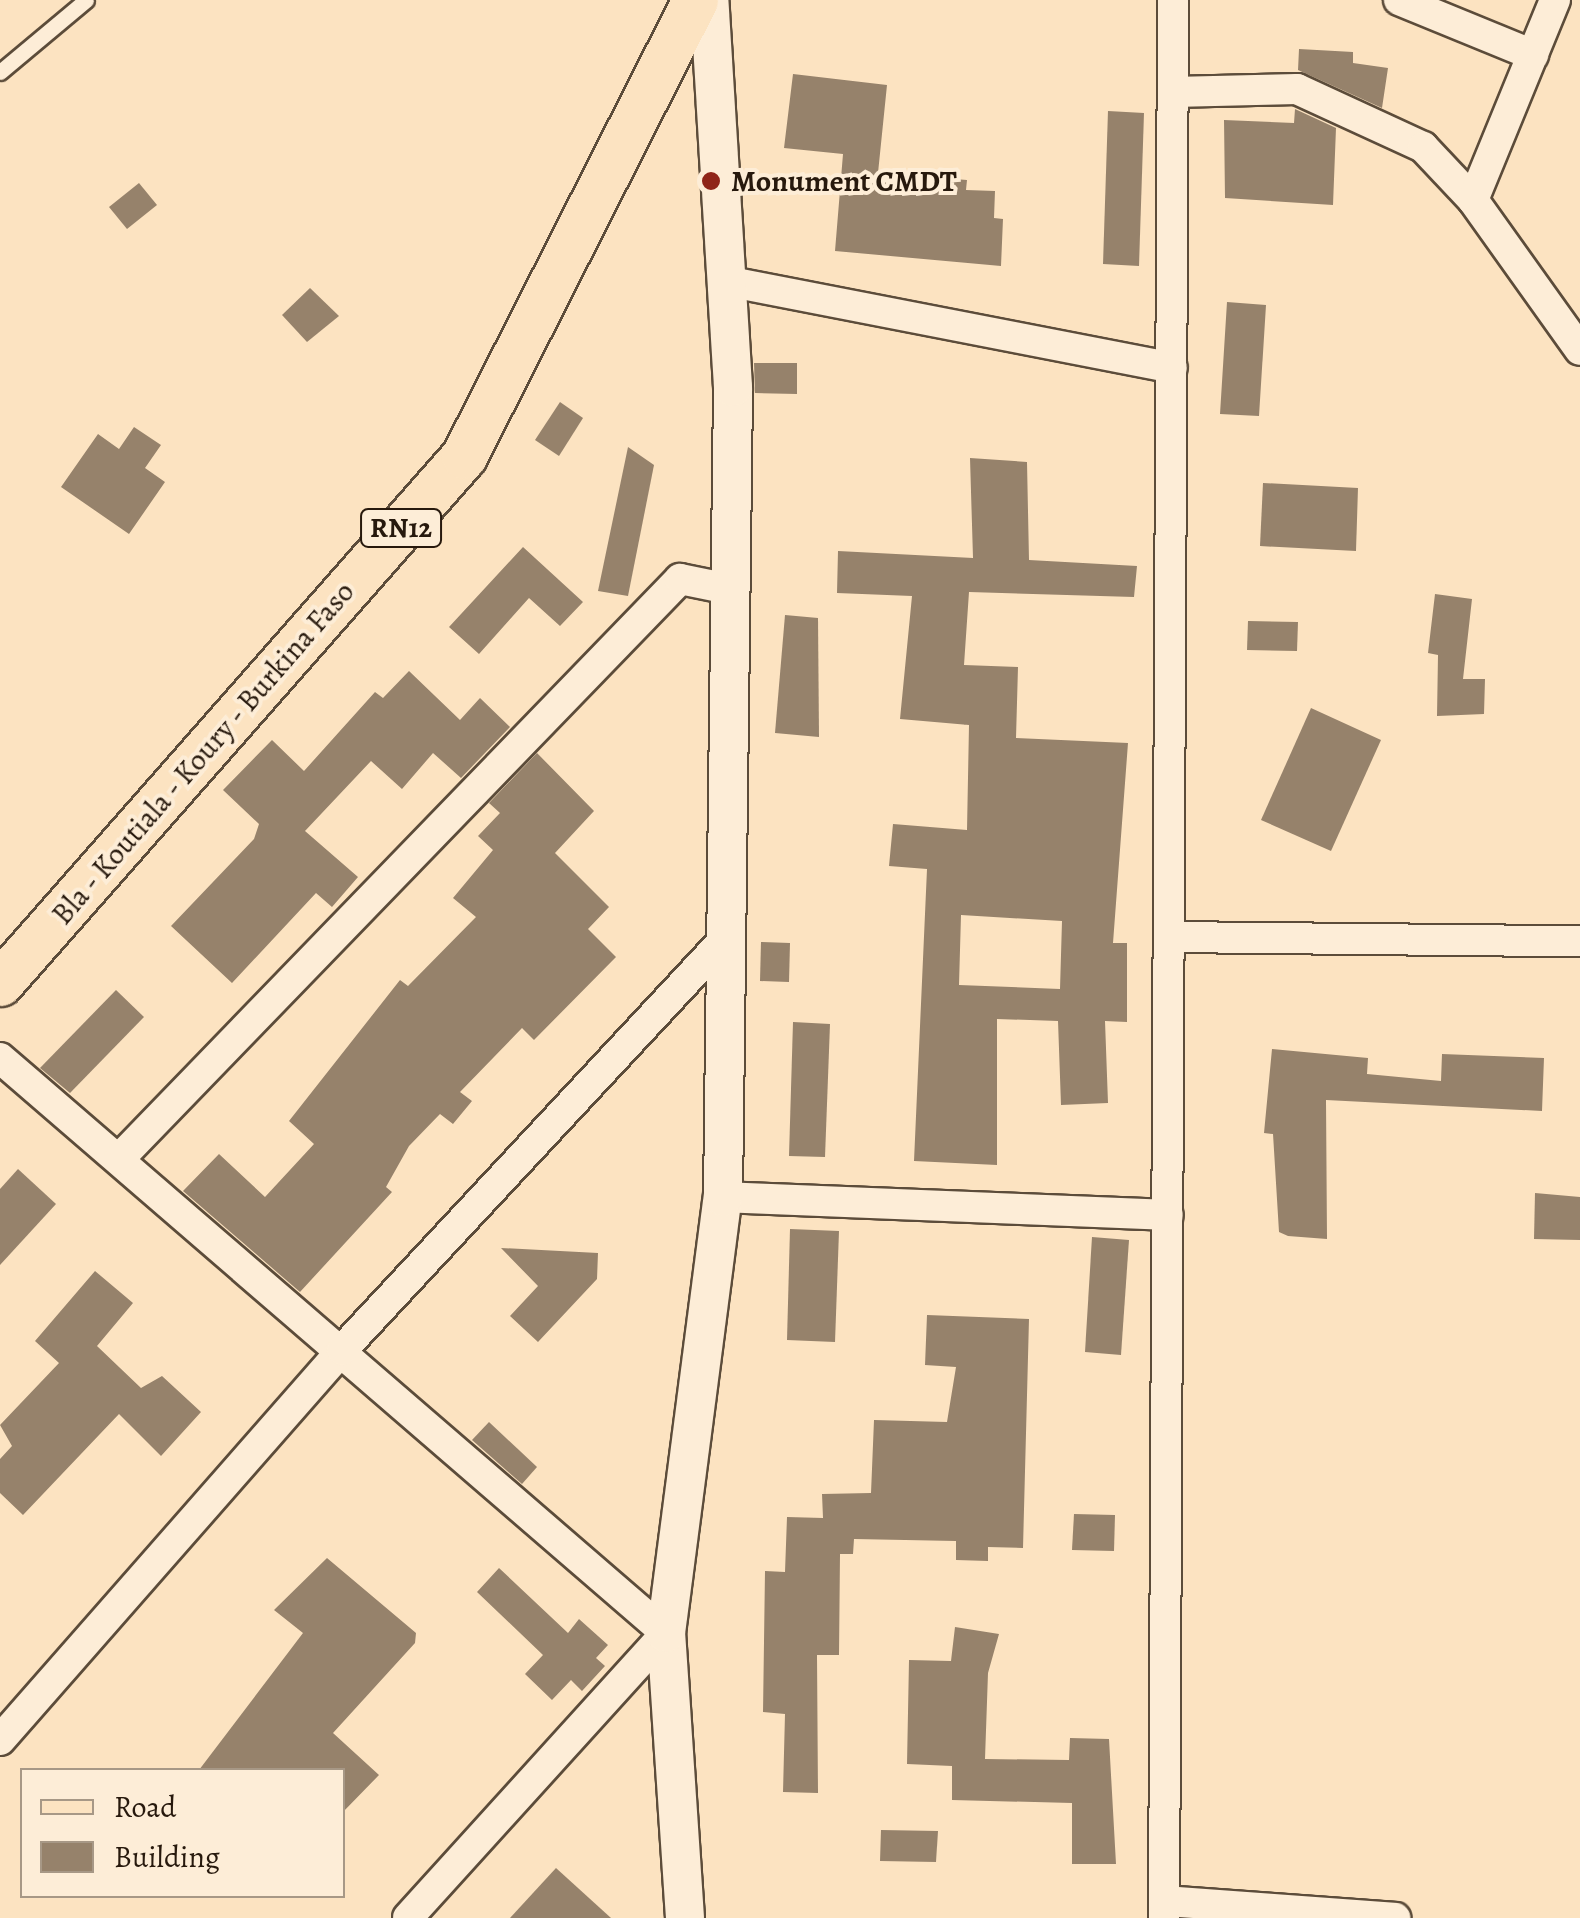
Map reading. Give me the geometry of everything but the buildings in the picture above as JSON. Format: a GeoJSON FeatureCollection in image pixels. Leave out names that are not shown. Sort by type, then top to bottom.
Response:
{"type":"FeatureCollection","features":[{"type":"Feature","properties":{"kind":"main road","name":"Bla - Koutiala - Koury - Burkina Faso"},"geometry":{"type":"LineString","coordinates":[[0,983],[464,456],[695,0]]}},
{"type":"Feature","properties":{"kind":"street"},"geometry":{"type":"LineString","coordinates":[[685,1918],[666,1634],[723,1197],[731,282],[709,0]]}},
{"type":"Feature","properties":{"kind":"street"},"geometry":{"type":"LineString","coordinates":[[1173,0],[1165,1910],[1394,1918]]}},
{"type":"Feature","properties":{"kind":"street"},"geometry":{"type":"LineString","coordinates":[[1398,0],[1532,55]]}},
{"type":"Feature","properties":{"kind":"street"},"geometry":{"type":"LineString","coordinates":[[1473,200],[1555,0]]}},
{"type":"Feature","properties":{"kind":"street"},"geometry":{"type":"LineString","coordinates":[[1173,92],[1297,90],[1423,147],[1473,200],[1580,350]]}},
{"type":"Feature","properties":{"kind":"street"},"geometry":{"type":"LineString","coordinates":[[731,282],[1172,368]]}},
{"type":"Feature","properties":{"kind":"street"},"geometry":{"type":"LineString","coordinates":[[119,1160],[680,579],[729,590]]}},
{"type":"Feature","properties":{"kind":"street"},"geometry":{"type":"LineString","coordinates":[[1169,937],[1580,941]]}},
{"type":"Feature","properties":{"kind":"street"},"geometry":{"type":"LineString","coordinates":[[0,1740],[342,1350],[724,940]]}},
{"type":"Feature","properties":{"kind":"street"},"geometry":{"type":"LineString","coordinates":[[0,1058],[666,1634]]}},
{"type":"Feature","properties":{"kind":"street"},"geometry":{"type":"LineString","coordinates":[[723,1197],[1168,1215]]}},
{"type":"Feature","properties":{"kind":"street"},"geometry":{"type":"LineString","coordinates":[[408,1918],[666,1634]]}},
{"type":"Feature","properties":{"kind":"lane"},"geometry":{"type":"LineString","coordinates":[[0,72],[86,0]]}},
{"type":"Feature","properties":{"kind":"place","name":"Monument CMDT"},"geometry":{"type":"Point","coordinates":[711,181]}}]}
